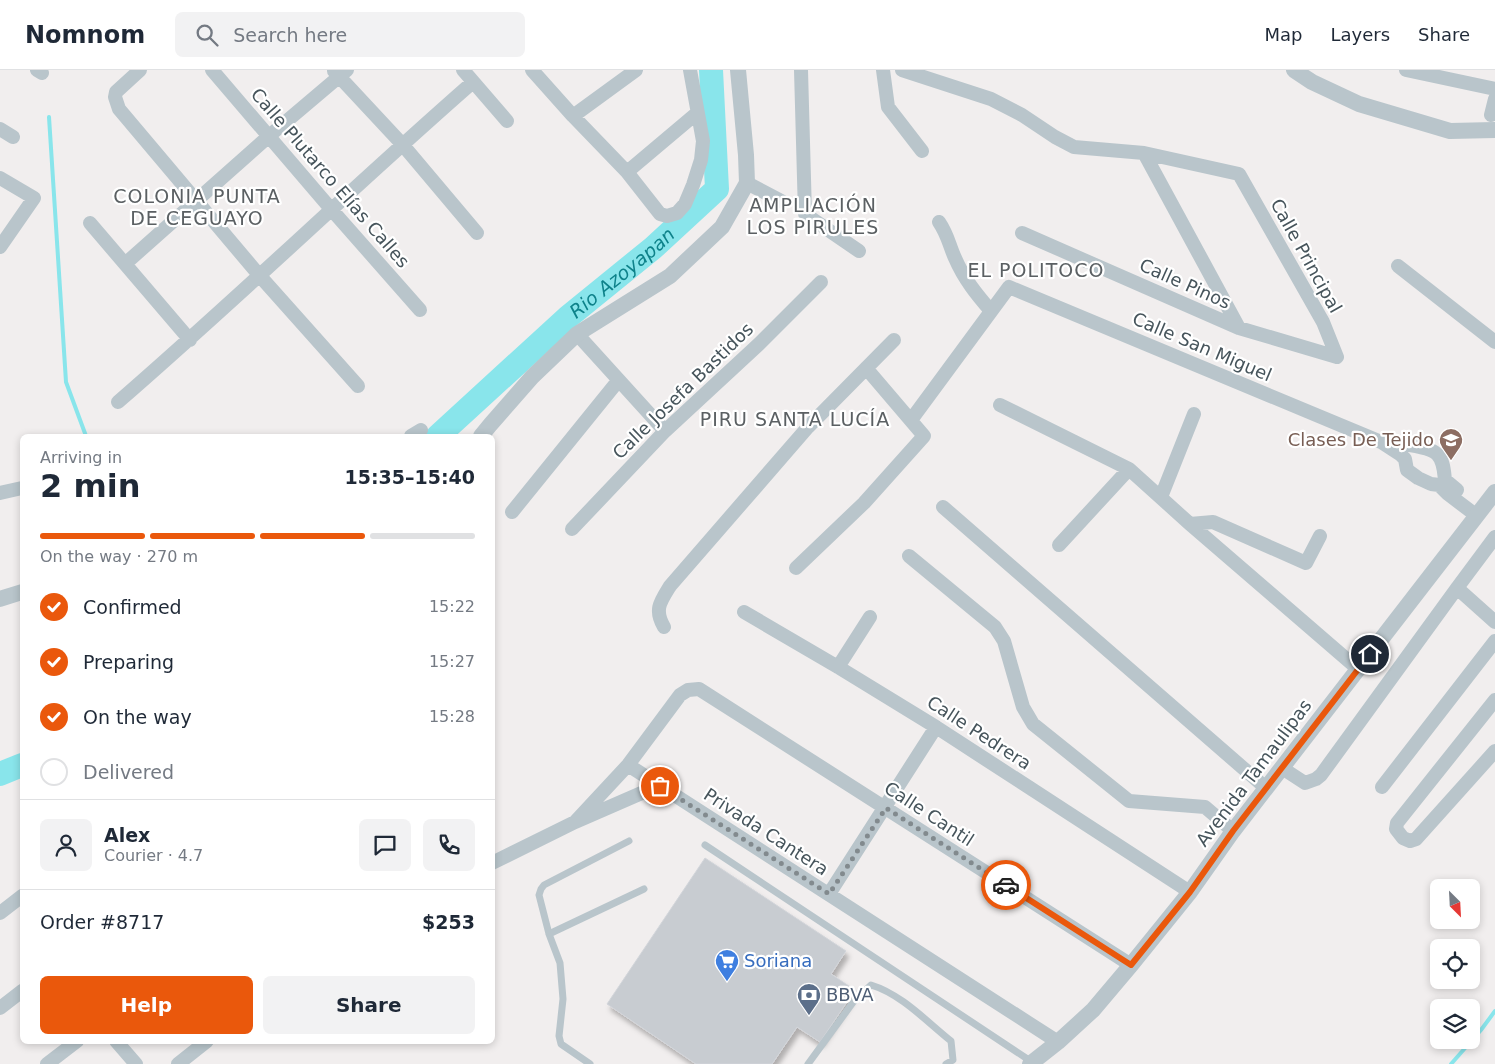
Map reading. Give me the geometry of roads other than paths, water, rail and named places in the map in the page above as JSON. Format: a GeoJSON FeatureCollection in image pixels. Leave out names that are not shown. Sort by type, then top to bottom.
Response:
{"type":"FeatureCollection","features":[{"type":"Feature","properties":{"kind":"street"},"geometry":{"type":"LineString","coordinates":[[140,70],[116,92],[115,97],[120,109],[196,201],[358,386]]}},
{"type":"Feature","properties":{"kind":"street","name":"Calle Plutarco Elías Calles"},"geometry":{"type":"LineString","coordinates":[[212,70],[420,310]]}},
{"type":"Feature","properties":{"kind":"street"},"geometry":{"type":"LineString","coordinates":[[463,70],[507,121]]}},
{"type":"Feature","properties":{"kind":"street"},"geometry":{"type":"LineString","coordinates":[[532,70],[627,172],[660,214],[667,216],[676,213],[685,204],[701,160],[703,141],[690,70]]}},
{"type":"Feature","properties":{"kind":"street"},"geometry":{"type":"LineString","coordinates":[[573,116],[636,70]]}},
{"type":"Feature","properties":{"kind":"street"},"geometry":{"type":"LineString","coordinates":[[483,434],[532,377],[577,334],[670,276],[722,227],[747,183],[738,70]]}},
{"type":"Feature","properties":{"kind":"street"},"geometry":{"type":"LineString","coordinates":[[801,70],[805,214],[859,251]]}},
{"type":"Feature","properties":{"kind":"street"},"geometry":{"type":"LineString","coordinates":[[883,70],[888,107],[922,151]]}},
{"type":"Feature","properties":{"kind":"street"},"geometry":{"type":"LineString","coordinates":[[902,70],[991,99],[1022,115],[1074,147],[1144,153],[1239,328]]}},
{"type":"Feature","properties":{"kind":"street"},"geometry":{"type":"LineString","coordinates":[[1294,70],[1320,86],[1359,104],[1450,131],[1493,122],[1495,99]]}},
{"type":"Feature","properties":{"kind":"street"},"geometry":{"type":"LineString","coordinates":[[1406,70],[1495,89]]}},
{"type":"Feature","properties":{"kind":"street"},"geometry":{"type":"LineString","coordinates":[[126,263],[340,72],[477,233]]}},
{"type":"Feature","properties":{"kind":"street"},"geometry":{"type":"LineString","coordinates":[[118,402],[190,340],[402,144],[473,82]]}},
{"type":"Feature","properties":{"kind":"street"},"geometry":{"type":"LineString","coordinates":[[627,172],[697,113]]}},
{"type":"Feature","properties":{"kind":"street"},"geometry":{"type":"LineString","coordinates":[[0,129],[13,137]]}},
{"type":"Feature","properties":{"kind":"street","name":"Calle Principal"},"geometry":{"type":"LineString","coordinates":[[1144,153],[1239,174],[1323,322],[1337,357]]}},
{"type":"Feature","properties":{"kind":"street"},"geometry":{"type":"LineString","coordinates":[[0,178],[34,198],[0,248]]}},
{"type":"Feature","properties":{"kind":"street"},"geometry":{"type":"LineString","coordinates":[[747,183],[783,202]]}},
{"type":"Feature","properties":{"kind":"street"},"geometry":{"type":"LineString","coordinates":[[911,420],[991,311],[970,287],[955,258],[946,231],[939,222]]}},
{"type":"Feature","properties":{"kind":"street"},"geometry":{"type":"LineString","coordinates":[[90,223],[190,340]]}},
{"type":"Feature","properties":{"kind":"street","name":"Calle Pinos"},"geometry":{"type":"LineString","coordinates":[[1022,233],[1239,328],[1337,357]]}},
{"type":"Feature","properties":{"kind":"street"},"geometry":{"type":"LineString","coordinates":[[1398,266],[1495,342]]}},
{"type":"Feature","properties":{"kind":"street","name":"Calle Josefa Bastidos"},"geometry":{"type":"LineString","coordinates":[[572,529],[665,431],[759,344],[821,282]]}},
{"type":"Feature","properties":{"kind":"street","name":"Calle San Miguel"},"geometry":{"type":"LineString","coordinates":[[991,311],[1009,287],[1381,442],[1401,455],[1405,459],[1407,470],[1418,478],[1431,484],[1442,483],[1479,513]]}},
{"type":"Feature","properties":{"kind":"street"},"geometry":{"type":"LineString","coordinates":[[577,334],[665,431]]}},
{"type":"Feature","properties":{"kind":"street"},"geometry":{"type":"LineString","coordinates":[[664,628],[658,618],[659,607],[670,586],[808,427],[894,340]]}},
{"type":"Feature","properties":{"kind":"street"},"geometry":{"type":"LineString","coordinates":[[796,568],[864,503],[924,436],[866,368]]}},
{"type":"Feature","properties":{"kind":"street"},"geometry":{"type":"LineString","coordinates":[[512,512],[618,381]]}},
{"type":"Feature","properties":{"kind":"street"},"geometry":{"type":"LineString","coordinates":[[1000,405],[1129,469],[1358,669]]}},
{"type":"Feature","properties":{"kind":"street"},"geometry":{"type":"LineString","coordinates":[[1161,497],[1194,414]]}},
{"type":"Feature","properties":{"kind":"street","name":"Calle San Miguel"},"geometry":{"type":"LineString","coordinates":[[1381,442],[1418,446],[1437,454],[1444,466],[1442,483]]}},
{"type":"Feature","properties":{"kind":"street"},"geometry":{"type":"LineString","coordinates":[[1405,459],[1408,452],[1418,446]]}},
{"type":"Feature","properties":{"kind":"street"},"geometry":{"type":"LineString","coordinates":[[1059,545],[1129,469]]}},
{"type":"Feature","properties":{"kind":"street"},"geometry":{"type":"LineString","coordinates":[[0,493],[20,488]]}},
{"type":"Feature","properties":{"kind":"street","name":"Avenida Tamaulipas"},"geometry":{"type":"LineString","coordinates":[[1031,1063],[1058,1042],[1093,1010],[1131,965],[1190,892],[1233,831],[1495,492]]}},
{"type":"Feature","properties":{"kind":"street"},"geometry":{"type":"LineString","coordinates":[[943,507],[1266,788]]}},
{"type":"Feature","properties":{"kind":"street"},"geometry":{"type":"LineString","coordinates":[[1190,524],[1213,522],[1306,563],[1320,536]]}},
{"type":"Feature","properties":{"kind":"street"},"geometry":{"type":"LineString","coordinates":[[1282,768],[1305,783],[1316,780],[1321,775],[1495,537]]}},
{"type":"Feature","properties":{"kind":"street"},"geometry":{"type":"LineString","coordinates":[[909,556],[995,626],[1004,641],[1023,707],[1033,724],[1129,801],[1205,807],[1233,831]]}},
{"type":"Feature","properties":{"kind":"street"},"geometry":{"type":"LineString","coordinates":[[1457,588],[1495,622]]}},
{"type":"Feature","properties":{"kind":"street"},"geometry":{"type":"LineString","coordinates":[[0,599],[20,593]]}},
{"type":"Feature","properties":{"kind":"street","name":"Calle Pedrera"},"geometry":{"type":"LineString","coordinates":[[744,612],[838,667],[936,728],[1190,892]]}},
{"type":"Feature","properties":{"kind":"street"},"geometry":{"type":"LineString","coordinates":[[838,667],[870,618]]}},
{"type":"Feature","properties":{"kind":"street"},"geometry":{"type":"LineString","coordinates":[[1382,786],[1495,641]]}},
{"type":"Feature","properties":{"kind":"street","name":"Calle Cantil"},"geometry":{"type":"LineString","coordinates":[[628,765],[680,695],[688,690],[699,689],[1131,965]]}},
{"type":"Feature","properties":{"kind":"street"},"geometry":{"type":"LineString","coordinates":[[1495,700],[1397,823],[1396,829],[1403,838],[1410,841],[1416,839],[1495,751]]}},
{"type":"Feature","properties":{"kind":"street"},"geometry":{"type":"LineString","coordinates":[[829,894],[936,728]]}},
{"type":"Feature","properties":{"kind":"street"},"geometry":{"type":"LineString","coordinates":[[575,822],[628,765]]}},
{"type":"Feature","properties":{"kind":"street","name":"Privada Cantera"},"geometry":{"type":"LineString","coordinates":[[628,765],[1058,1042]]}},
{"type":"Feature","properties":{"kind":"street"},"geometry":{"type":"LineString","coordinates":[[495,861],[575,822],[660,786]]}},
{"type":"Feature","properties":{"kind":"street"},"geometry":{"type":"LineString","coordinates":[[0,913],[20,902]]}},
{"type":"Feature","properties":{"kind":"street"},"geometry":{"type":"LineString","coordinates":[[0,1008],[20,993]]}},
{"type":"Feature","properties":{"kind":"street"},"geometry":{"type":"LineString","coordinates":[[47,1064],[73,1044]]}},
{"type":"Feature","properties":{"kind":"street"},"geometry":{"type":"LineString","coordinates":[[119,1044],[136,1064]]}},
{"type":"Feature","properties":{"kind":"street"},"geometry":{"type":"LineString","coordinates":[[178,1064],[203,1044]]}},
{"type":"Feature","properties":{"kind":"lane"},"geometry":{"type":"LineString","coordinates":[[590,1064],[562,1044],[559,1036],[563,999],[560,963],[549,934],[539,895],[544,885],[630,842]]}},
{"type":"Feature","properties":{"kind":"lane"},"geometry":{"type":"LineString","coordinates":[[706,845],[1031,1063]]}},
{"type":"Feature","properties":{"kind":"lane"},"geometry":{"type":"LineString","coordinates":[[549,934],[644,889]]}},
{"type":"Feature","properties":{"kind":"lane"},"geometry":{"type":"LineString","coordinates":[[808,1064],[854,1001],[871,985],[896,996],[951,1041],[953,1060],[946,1064]]}},
{"type":"Feature","properties":{"kind":"waterway","name":"Rio Azoyapan"},"geometry":{"type":"LineString","coordinates":[[440,434],[568,317],[653,248],[717,189],[711,70]]}},
{"type":"Feature","properties":{"kind":"waterway"},"geometry":{"type":"LineString","coordinates":[[49,117],[66,382],[85,434]]}},
{"type":"Feature","properties":{"kind":"waterway","name":"Rio Azoyapan"},"geometry":{"type":"LineString","coordinates":[[0,774],[20,766]]}},
{"type":"Feature","properties":{"kind":"waterway"},"geometry":{"type":"LineString","coordinates":[[1451,1064],[1495,1011]]}},
{"type":"Feature","properties":{"kind":"place","name":"Clases De Tejido"},"geometry":{"type":"Point","coordinates":[1451,461]}},
{"type":"Feature","properties":{"kind":"place","name":"Soriana"},"geometry":{"type":"Point","coordinates":[727,982]}},
{"type":"Feature","properties":{"kind":"place","name":"BBVA"},"geometry":{"type":"Point","coordinates":[809,1016]}},
{"type":"Feature","properties":{"kind":"district","name":"COLONIA PUNTA DE CEGUAYO"},"geometry":{"type":"Point","coordinates":[197,207]}},
{"type":"Feature","properties":{"kind":"district","name":"AMPLIACIÓN LOS PIRULES"},"geometry":{"type":"Point","coordinates":[813,216]}},
{"type":"Feature","properties":{"kind":"district","name":"EL POLITOCO"},"geometry":{"type":"Point","coordinates":[1036,270]}},
{"type":"Feature","properties":{"kind":"district","name":"PIRU SANTA LUCÍA"},"geometry":{"type":"Point","coordinates":[795,419]}}]}
